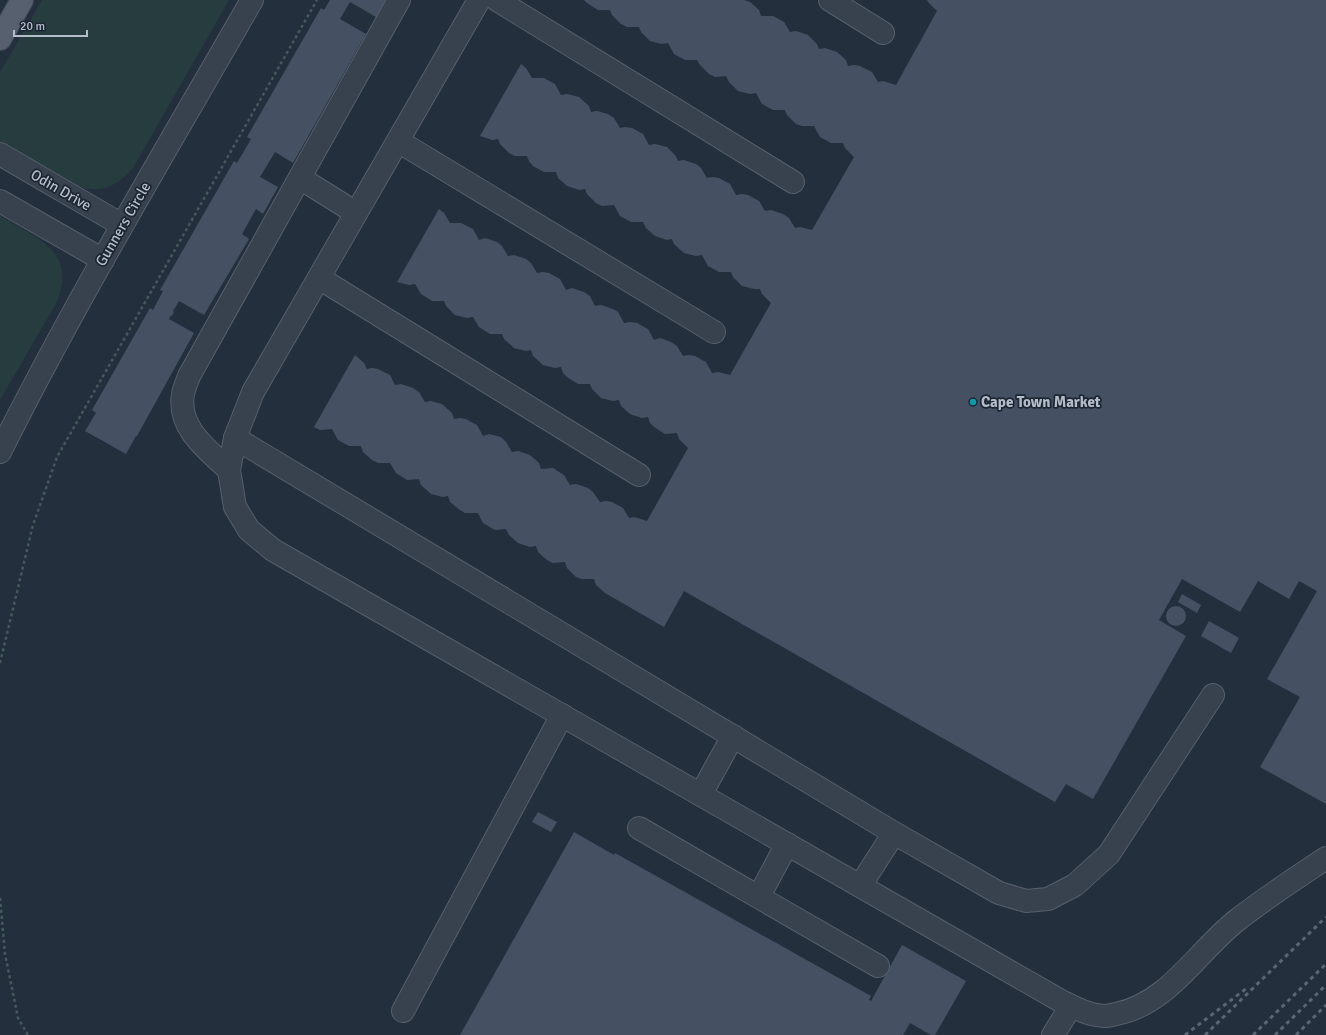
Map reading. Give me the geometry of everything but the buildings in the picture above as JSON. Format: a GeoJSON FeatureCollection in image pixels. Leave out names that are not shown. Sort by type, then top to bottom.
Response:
{"type":"FeatureCollection","features":[{"type":"Feature","properties":{"kind":"main road"},"geometry":{"type":"LineString","coordinates":[[0,39],[22,0]]}},
{"type":"Feature","properties":{"kind":"street","name":"Gunners Circle"},"geometry":{"type":"LineString","coordinates":[[0,452],[26,400],[122,225],[252,0]]}},
{"type":"Feature","properties":{"kind":"street"},"geometry":{"type":"LineString","coordinates":[[229,470],[201,444],[189,428],[182,409],[183,394],[189,376],[399,0]]}},
{"type":"Feature","properties":{"kind":"street"},"geometry":{"type":"LineString","coordinates":[[479,0],[253,392],[235,438],[229,470],[234,507],[249,530],[273,550],[860,886],[1084,1012],[1105,1016],[1129,1011],[1153,999],[1236,921],[1326,858]]}},
{"type":"Feature","properties":{"kind":"street"},"geometry":{"type":"LineString","coordinates":[[497,0],[793,182]]}},
{"type":"Feature","properties":{"kind":"street"},"geometry":{"type":"LineString","coordinates":[[830,0],[882,32]]}},
{"type":"Feature","properties":{"kind":"street"},"geometry":{"type":"LineString","coordinates":[[398,141],[714,332]]}},
{"type":"Feature","properties":{"kind":"street","name":"Odin Drive"},"geometry":{"type":"LineString","coordinates":[[0,154],[122,225]]}},
{"type":"Feature","properties":{"kind":"street"},"geometry":{"type":"LineString","coordinates":[[300,178],[356,213]]}},
{"type":"Feature","properties":{"kind":"street"},"geometry":{"type":"LineString","coordinates":[[0,201],[103,260]]}},
{"type":"Feature","properties":{"kind":"street"},"geometry":{"type":"LineString","coordinates":[[319,278],[639,475]]}},
{"type":"Feature","properties":{"kind":"street"},"geometry":{"type":"LineString","coordinates":[[235,438],[894,833],[999,893],[1026,901],[1048,899],[1075,885],[1109,854],[1213,695]]}},
{"type":"Feature","properties":{"kind":"street"},"geometry":{"type":"LineString","coordinates":[[403,1011],[562,715]]}},
{"type":"Feature","properties":{"kind":"street"},"geometry":{"type":"LineString","coordinates":[[701,794],[733,736]]}},
{"type":"Feature","properties":{"kind":"street"},"geometry":{"type":"LineString","coordinates":[[639,828],[878,966]]}},
{"type":"Feature","properties":{"kind":"street"},"geometry":{"type":"LineString","coordinates":[[860,886],[894,833]]}},
{"type":"Feature","properties":{"kind":"street"},"geometry":{"type":"LineString","coordinates":[[759,896],[787,844]]}},
{"type":"Feature","properties":{"kind":"street"},"geometry":{"type":"LineString","coordinates":[[1053,1035],[1071,1006]]}},
{"type":"Feature","properties":{"kind":"path"},"geometry":{"type":"LineString","coordinates":[[0,663],[33,525],[57,457],[317,0]]}},
{"type":"Feature","properties":{"kind":"path"},"geometry":{"type":"LineString","coordinates":[[0,898],[4,954],[18,1018],[28,1035]]}},
{"type":"Feature","properties":{"kind":"green space"},"geometry":{"type":"Polygon","coordinates":[[[42,0],[229,0],[133,168],[121,180],[108,187],[101,189],[86,189],[77,187],[0,143],[0,72],[42,0]]]}},
{"type":"Feature","properties":{"kind":"green space"},"geometry":{"type":"Polygon","coordinates":[[[0,216],[40,239],[50,248],[58,258],[62,270],[62,285],[57,302],[0,400],[0,216]]]}},
{"type":"Feature","properties":{"kind":"railway"},"geometry":{"type":"LineString","coordinates":[[1205,1035],[1326,917]]}},
{"type":"Feature","properties":{"kind":"railway"},"geometry":{"type":"LineString","coordinates":[[1253,1035],[1326,964]]}},
{"type":"Feature","properties":{"kind":"railway"},"geometry":{"type":"LineString","coordinates":[[1275,1035],[1326,985]]}},
{"type":"Feature","properties":{"kind":"railway"},"geometry":{"type":"LineString","coordinates":[[1185,1035],[1247,988]]}},
{"type":"Feature","properties":{"kind":"railway"},"geometry":{"type":"LineString","coordinates":[[1296,1035],[1326,1005]]}},
{"type":"Feature","properties":{"kind":"place","name":"Cape Town Market"},"geometry":{"type":"Point","coordinates":[973,402]}}]}
